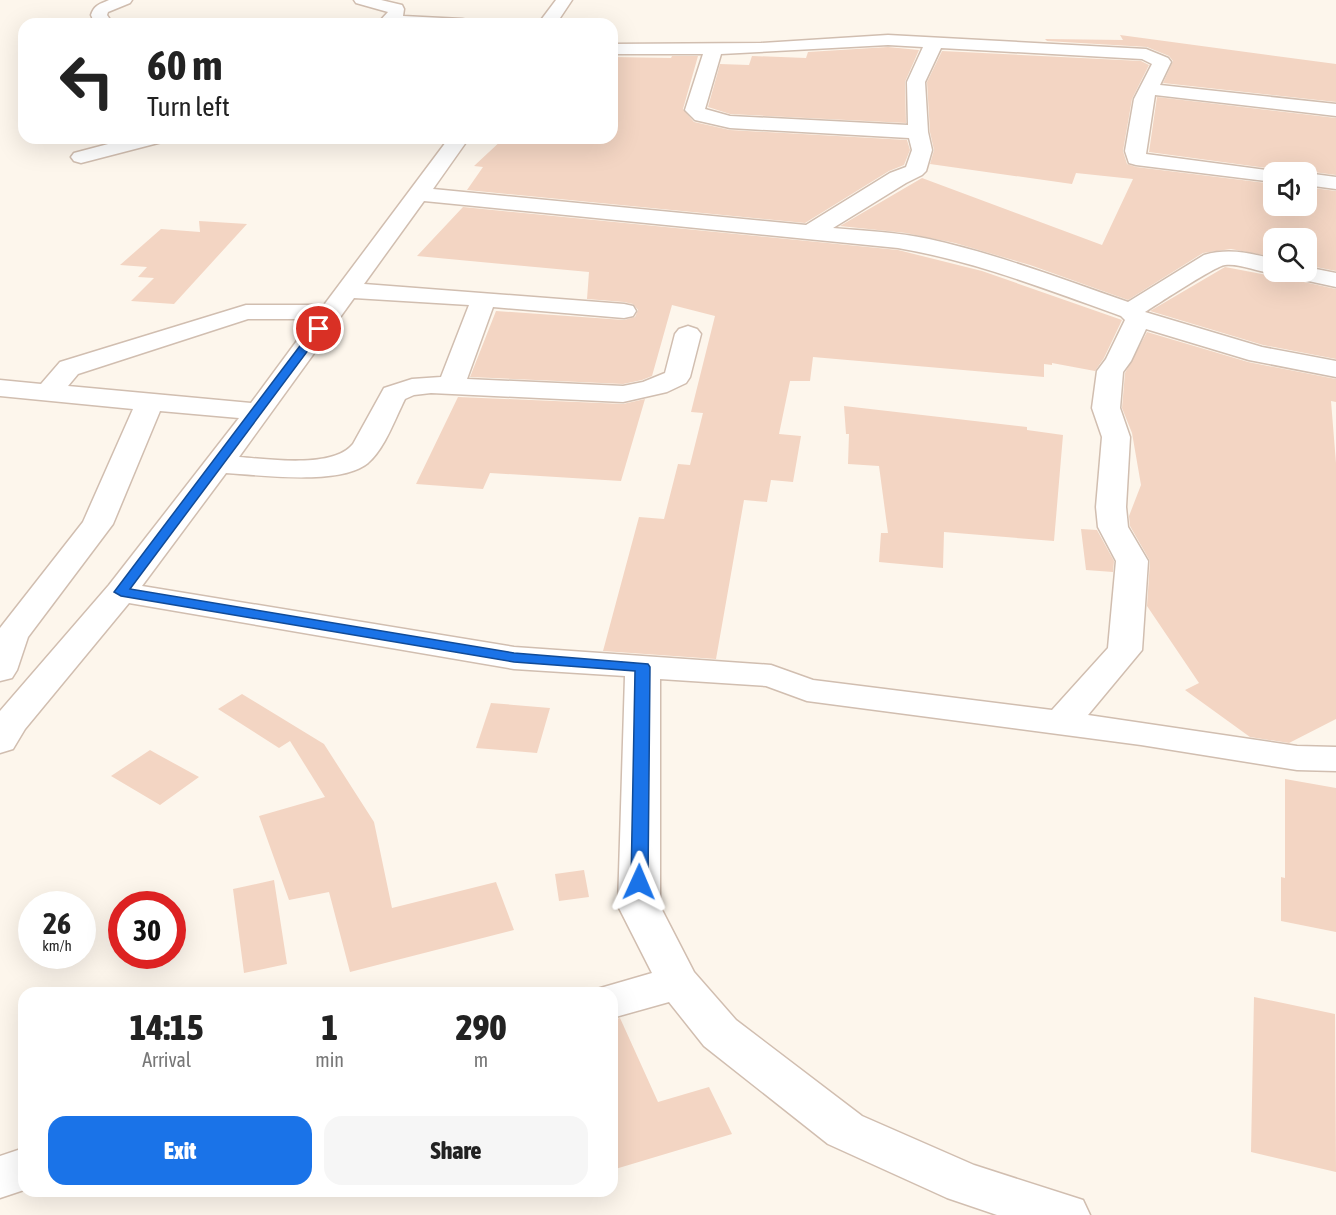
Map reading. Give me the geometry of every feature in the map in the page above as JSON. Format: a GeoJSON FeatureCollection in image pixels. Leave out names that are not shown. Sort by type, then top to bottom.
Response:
{"type":"FeatureCollection","features":[{"type":"Feature","properties":{"kind":"street"},"geometry":{"type":"LineString","coordinates":[[101,18],[101,9],[124,0]]}},
{"type":"Feature","properties":{"kind":"street"},"geometry":{"type":"LineString","coordinates":[[362,0],[396,9],[396,14],[392,18]]}},
{"type":"Feature","properties":{"kind":"street"},"geometry":{"type":"LineString","coordinates":[[551,18],[564,0]]}},
{"type":"Feature","properties":{"kind":"street"},"geometry":{"type":"LineString","coordinates":[[618,49],[713,49],[888,40],[1146,54],[1162,62],[1144,99],[1135,151],[1136,159],[1263,175]]}},
{"type":"Feature","properties":{"kind":"street"},"geometry":{"type":"LineString","coordinates":[[812,231],[891,182],[915,171],[922,150],[918,132],[916,82],[931,52],[933,42]]}},
{"type":"Feature","properties":{"kind":"street"},"geometry":{"type":"LineString","coordinates":[[713,49],[694,110],[702,116],[730,122],[918,132]]}},
{"type":"Feature","properties":{"kind":"street"},"geometry":{"type":"LineString","coordinates":[[1149,89],[1336,110]]}},
{"type":"Feature","properties":{"kind":"street"},"geometry":{"type":"LineString","coordinates":[[81,158],[133,144]]}},
{"type":"Feature","properties":{"kind":"street"},"geometry":{"type":"LineString","coordinates":[[3,720],[121,592],[258,412],[454,144]]}},
{"type":"Feature","properties":{"kind":"street"},"geometry":{"type":"LineString","coordinates":[[1317,180],[1336,183]]}},
{"type":"Feature","properties":{"kind":"street"},"geometry":{"type":"LineString","coordinates":[[417,194],[812,231],[928,246],[1016,271],[1134,315],[1258,354],[1336,369]]}},
{"type":"Feature","properties":{"kind":"street"},"geometry":{"type":"LineString","coordinates":[[1060,723],[1125,650],[1132,561],[1113,527],[1116,437],[1106,408],[1110,371],[1118,361],[1134,315],[1206,265],[1212,258],[1240,259],[1263,264]]}},
{"type":"Feature","properties":{"kind":"street"},"geometry":{"type":"LineString","coordinates":[[1317,276],[1336,280]]}},
{"type":"Feature","properties":{"kind":"street"},"geometry":{"type":"LineString","coordinates":[[348,290],[624,311]]}},
{"type":"Feature","properties":{"kind":"street"},"geometry":{"type":"LineString","coordinates":[[451,386],[484,299]]}},
{"type":"Feature","properties":{"kind":"street"},"geometry":{"type":"LineString","coordinates":[[48,393],[69,368],[246,312],[331,312]]}},
{"type":"Feature","properties":{"kind":"street"},"geometry":{"type":"LineString","coordinates":[[219,464],[322,468],[345,465],[358,456],[394,394],[414,386],[623,394],[643,391],[664,385],[677,377],[688,334]]}},
{"type":"Feature","properties":{"kind":"street"},"geometry":{"type":"LineString","coordinates":[[0,388],[258,412]]}},
{"type":"Feature","properties":{"kind":"street"},"geometry":{"type":"LineString","coordinates":[[0,670],[11,636],[98,524],[150,402]]}},
{"type":"Feature","properties":{"kind":"street"},"geometry":{"type":"LineString","coordinates":[[121,592],[514,658],[771,676],[807,690],[1141,733],[1297,758],[1336,759]]}},
{"type":"Feature","properties":{"kind":"street"},"geometry":{"type":"LineString","coordinates":[[643,667],[639,906],[678,983],[720,1033],[845,1130],[964,1183],[1065,1215]]}},
{"type":"Feature","properties":{"kind":"street"},"geometry":{"type":"LineString","coordinates":[[618,1000],[678,983]]}},
{"type":"Feature","properties":{"kind":"street"},"geometry":{"type":"LineString","coordinates":[[0,1178],[18,1171]]}},
{"type":"Feature","properties":{"kind":"building"},"geometry":{"type":"Polygon","coordinates":[[[1120,35],[1336,64],[1336,102],[1163,83],[1173,61],[1169,56],[1147,47],[1047,41],[1045,39],[1123,40],[1120,35]]]}},
{"type":"Feature","properties":{"kind":"building"},"geometry":{"type":"Polygon","coordinates":[[[888,47],[919,50],[905,82],[906,123],[730,114],[708,107],[720,64],[749,65],[752,56],[806,58],[808,52],[888,47]]]}},
{"type":"Feature","properties":{"kind":"building"},"geometry":{"type":"Polygon","coordinates":[[[942,51],[1141,61],[1149,65],[1132,99],[1123,151],[1127,164],[1263,183],[1263,216],[1317,216],[1317,188],[1336,191],[1336,271],[1317,267],[1317,228],[1263,228],[1263,255],[1231,249],[1203,253],[1128,300],[1030,265],[955,243],[906,233],[840,226],[922,178],[1102,245],[1133,179],[1076,173],[1072,184],[930,164],[934,150],[930,132],[927,82],[942,51]]]}},
{"type":"Feature","properties":{"kind":"building"},"geometry":{"type":"Polygon","coordinates":[[[672,56],[698,56],[683,109],[694,122],[730,130],[907,140],[910,150],[904,165],[889,171],[805,223],[467,190],[483,167],[474,166],[498,144],[618,144],[618,57],[671,58],[672,56]]]}},
{"type":"Feature","properties":{"kind":"building"},"geometry":{"type":"Polygon","coordinates":[[[1157,97],[1336,118],[1336,175],[1317,172],[1317,162],[1263,162],[1263,167],[1149,152],[1157,97]]]}},
{"type":"Feature","properties":{"kind":"building"},"geometry":{"type":"Polygon","coordinates":[[[463,207],[898,250],[982,271],[1122,320],[1104,358],[1095,371],[1052,363],[1052,365],[1044,364],[1044,377],[813,357],[810,381],[790,381],[779,434],[801,436],[793,482],[771,480],[767,502],[744,500],[716,659],[603,651],[639,517],[664,519],[678,464],[690,465],[703,413],[691,412],[715,316],[672,305],[652,376],[642,380],[623,384],[470,377],[496,311],[624,320],[635,317],[638,310],[633,304],[624,302],[587,299],[589,272],[417,256],[463,207]]]}},
{"type":"Feature","properties":{"kind":"building"},"geometry":{"type":"Polygon","coordinates":[[[199,221],[247,224],[174,304],[131,301],[154,278],[138,277],[147,267],[120,265],[161,229],[200,232],[199,221]]]}},
{"type":"Feature","properties":{"kind":"building"},"geometry":{"type":"Polygon","coordinates":[[[1225,267],[1263,274],[1263,282],[1304,282],[1336,289],[1336,359],[1263,345],[1150,311],[1225,267]]]}},
{"type":"Feature","properties":{"kind":"building"},"geometry":{"type":"Polygon","coordinates":[[[1147,332],[1248,362],[1336,379],[1336,402],[1331,401],[1336,463],[1336,719],[1289,743],[1250,737],[1185,690],[1199,683],[1147,606],[1150,561],[1130,526],[1129,516],[1141,485],[1132,433],[1122,408],[1125,373],[1147,332]]]}},
{"type":"Feature","properties":{"kind":"building"},"geometry":{"type":"Polygon","coordinates":[[[458,397],[623,404],[645,399],[621,481],[490,473],[483,489],[416,484],[458,397]]]}},
{"type":"Feature","properties":{"kind":"building"},"geometry":{"type":"Polygon","coordinates":[[[844,406],[1027,427],[1027,430],[1063,435],[1054,541],[944,532],[943,568],[879,562],[881,533],[888,533],[879,466],[848,464],[849,434],[846,434],[844,406]]]}},
{"type":"Feature","properties":{"kind":"building"},"geometry":{"type":"Polygon","coordinates":[[[1081,529],[1097,530],[1114,561],[1113,572],[1086,570],[1081,529]]]}},
{"type":"Feature","properties":{"kind":"building"},"geometry":{"type":"Polygon","coordinates":[[[242,694],[324,744],[374,822],[392,908],[496,882],[514,930],[350,972],[329,892],[289,900],[259,816],[325,797],[290,741],[279,748],[218,709],[242,694]]]}},
{"type":"Feature","properties":{"kind":"building"},"geometry":{"type":"Polygon","coordinates":[[[491,703],[550,708],[537,753],[476,748],[491,703]]]}},
{"type":"Feature","properties":{"kind":"building"},"geometry":{"type":"Polygon","coordinates":[[[150,750],[199,777],[160,805],[111,776],[150,750]]]}},
{"type":"Feature","properties":{"kind":"building"},"geometry":{"type":"Polygon","coordinates":[[[1285,779],[1336,788],[1336,932],[1281,921],[1281,877],[1285,878],[1285,779]]]}},
{"type":"Feature","properties":{"kind":"building"},"geometry":{"type":"Polygon","coordinates":[[[584,870],[589,897],[559,901],[555,874],[584,870]]]}},
{"type":"Feature","properties":{"kind":"building"},"geometry":{"type":"Polygon","coordinates":[[[274,880],[287,964],[244,973],[233,889],[274,880]]]}},
{"type":"Feature","properties":{"kind":"building"},"geometry":{"type":"Polygon","coordinates":[[[1254,997],[1335,1014],[1336,1172],[1251,1152],[1254,997]]]}},
{"type":"Feature","properties":{"kind":"building"},"geometry":{"type":"Polygon","coordinates":[[[618,1018],[620,1018],[658,1102],[709,1087],[732,1134],[618,1168],[618,1018]]]}},
{"type":"Feature","properties":{"kind":"route"},"geometry":{"type":"LineString","coordinates":[[319,329],[121,592],[514,658],[643,667],[639,882]]}}]}
